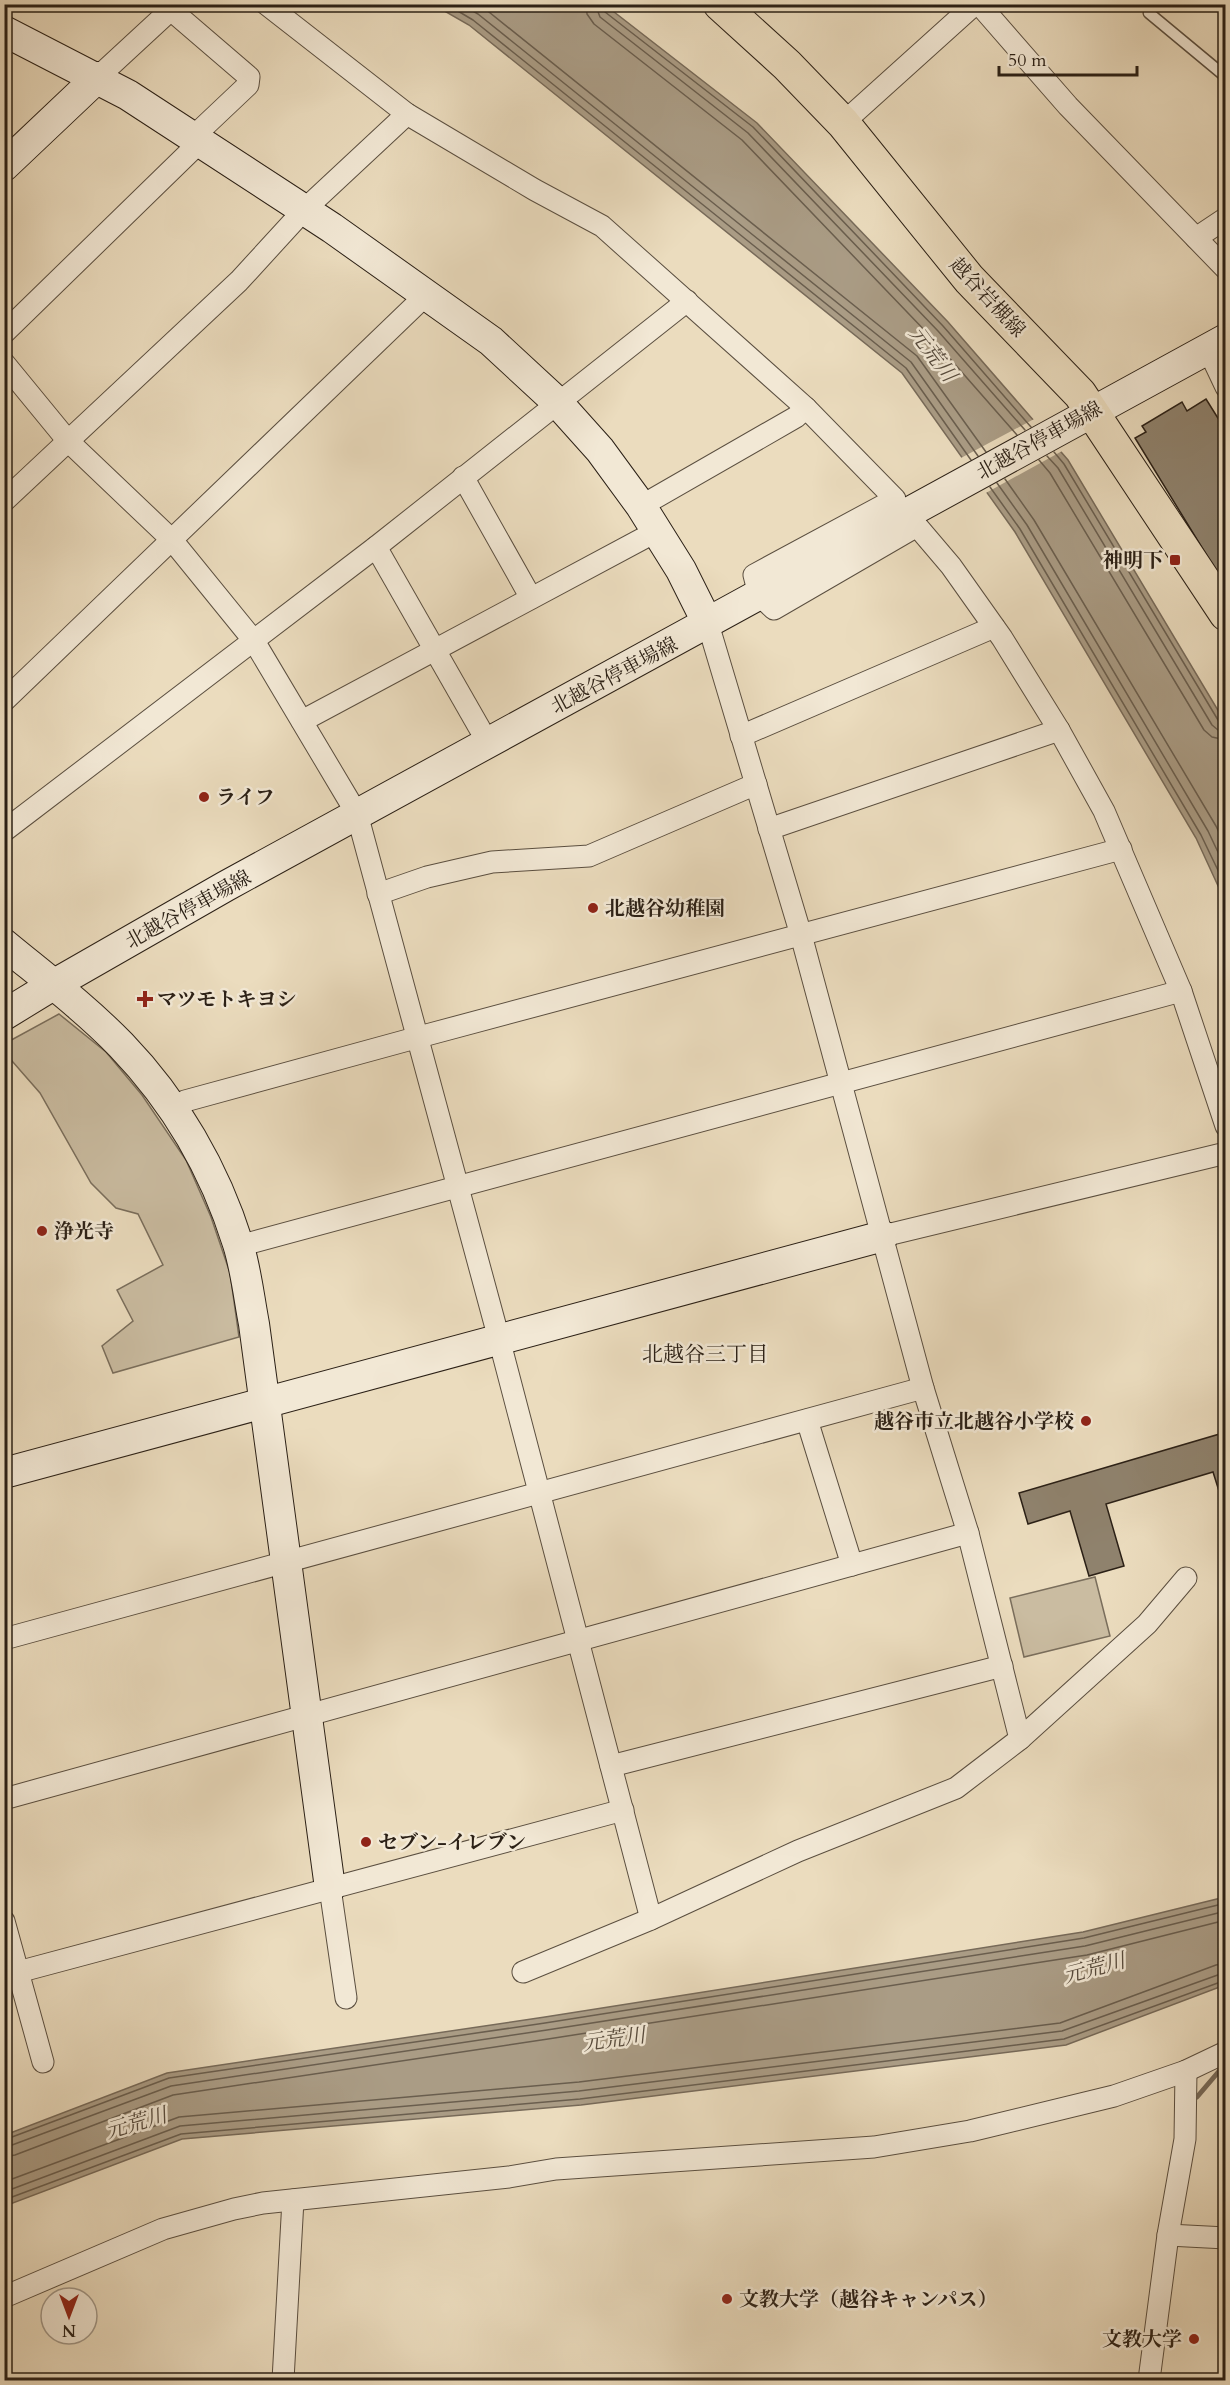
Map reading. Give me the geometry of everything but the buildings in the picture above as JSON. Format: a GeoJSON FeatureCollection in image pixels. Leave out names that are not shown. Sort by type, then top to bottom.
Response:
{"type":"FeatureCollection","features":[{"type":"Feature","properties":{"kind":"main road","name":"越谷岩槻線"},"geometry":{"type":"LineString","coordinates":[[720,4],[788,65],[843,123],[969,279],[1064,377],[1085,416],[1226,614]]}},
{"type":"Feature","properties":{"kind":"street"},"geometry":{"type":"LineString","coordinates":[[266,4],[407,114],[535,190],[602,226],[806,408],[895,498],[754,574],[759,595],[774,609],[917,526],[951,566],[994,627],[1059,730],[1104,811],[1181,991],[1226,1126]]}},
{"type":"Feature","properties":{"kind":"street"},"geometry":{"type":"LineString","coordinates":[[843,123],[977,4],[1068,106],[1226,269]]}},
{"type":"Feature","properties":{"kind":"street"},"geometry":{"type":"LineString","coordinates":[[4,166],[174,7],[249,77],[248,86],[4,333]]}},
{"type":"Feature","properties":{"kind":"street"},"geometry":{"type":"LineString","coordinates":[[4,31],[98,77],[196,139],[427,294],[491,341],[557,402],[600,450],[641,506],[681,570],[708,624],[801,935],[923,1388],[968,1533],[1020,1739]]}},
{"type":"Feature","properties":{"kind":"street"},"geometry":{"type":"LineString","coordinates":[[4,501],[239,281],[304,210],[407,114]]}},
{"type":"Feature","properties":{"kind":"street"},"geometry":{"type":"LineString","coordinates":[[1196,238],[1226,218]]}},
{"type":"Feature","properties":{"kind":"street"},"geometry":{"type":"LineString","coordinates":[[4,701],[427,294]]}},
{"type":"Feature","properties":{"kind":"street"},"geometry":{"type":"LineString","coordinates":[[4,831],[376,547],[687,301]]}},
{"type":"Feature","properties":{"kind":"street"},"geometry":{"type":"LineString","coordinates":[[1217,344],[1226,387]]}},
{"type":"Feature","properties":{"kind":"street","name":"北越谷停車場線"},"geometry":{"type":"LineString","coordinates":[[4,1015],[53,985],[357,814],[1217,344]]}},
{"type":"Feature","properties":{"kind":"street"},"geometry":{"type":"LineString","coordinates":[[4,363],[68,441],[172,540],[254,641],[357,814],[500,1340],[651,1919]]}},
{"type":"Feature","properties":{"kind":"street"},"geometry":{"type":"LineString","coordinates":[[641,506],[796,417],[806,408]]}},
{"type":"Feature","properties":{"kind":"street"},"geometry":{"type":"LineString","coordinates":[[463,477],[531,598]]}},
{"type":"Feature","properties":{"kind":"street"},"geometry":{"type":"LineString","coordinates":[[302,721],[657,531]]}},
{"type":"Feature","properties":{"kind":"street"},"geometry":{"type":"LineString","coordinates":[[376,547],[488,743]]}},
{"type":"Feature","properties":{"kind":"street"},"geometry":{"type":"LineString","coordinates":[[741,736],[994,627]]}},
{"type":"Feature","properties":{"kind":"street"},"geometry":{"type":"LineString","coordinates":[[769,829],[1059,730]]}},
{"type":"Feature","properties":{"kind":"street"},"geometry":{"type":"LineString","coordinates":[[378,894],[427,876],[492,862],[589,856],[756,784]]}},
{"type":"Feature","properties":{"kind":"street"},"geometry":{"type":"LineString","coordinates":[[172,1107],[185,1101],[419,1036],[1120,849]]}},
{"type":"Feature","properties":{"kind":"street"},"geometry":{"type":"LineString","coordinates":[[4,944],[121,1045],[151,1078],[172,1107],[209,1169],[239,1246],[254,1324],[346,1998]]}},
{"type":"Feature","properties":{"kind":"street"},"geometry":{"type":"LineString","coordinates":[[239,1246],[1181,991]]}},
{"type":"Feature","properties":{"kind":"street"},"geometry":{"type":"LineString","coordinates":[[4,1473],[883,1236],[1226,1153]]}},
{"type":"Feature","properties":{"kind":"street"},"geometry":{"type":"LineString","coordinates":[[4,1639],[923,1388]]}},
{"type":"Feature","properties":{"kind":"street"},"geometry":{"type":"LineString","coordinates":[[807,1420],[852,1565]]}},
{"type":"Feature","properties":{"kind":"street"},"geometry":{"type":"LineString","coordinates":[[4,1798],[968,1533]]}},
{"type":"Feature","properties":{"kind":"street"},"geometry":{"type":"LineString","coordinates":[[523,1972],[651,1919],[798,1851],[956,1788],[1020,1739],[1147,1624],[1186,1578]]}},
{"type":"Feature","properties":{"kind":"street"},"geometry":{"type":"LineString","coordinates":[[611,1766],[1002,1666]]}},
{"type":"Feature","properties":{"kind":"street"},"geometry":{"type":"LineString","coordinates":[[18,1972],[623,1810]]}},
{"type":"Feature","properties":{"kind":"street"},"geometry":{"type":"LineString","coordinates":[[4,1921],[43,2062]]}},
{"type":"Feature","properties":{"kind":"street"},"geometry":{"type":"LineString","coordinates":[[4,2296],[163,2229],[234,2209],[293,2200],[509,2177],[556,2169],[874,2147],[970,2131],[1114,2096],[1186,2072],[1226,2052]]}},
{"type":"Feature","properties":{"kind":"street"},"geometry":{"type":"LineString","coordinates":[[1149,2380],[1168,2235],[1185,2139],[1186,2072]]}},
{"type":"Feature","properties":{"kind":"street"},"geometry":{"type":"LineString","coordinates":[[283,2380],[293,2200]]}},
{"type":"Feature","properties":{"kind":"street"},"geometry":{"type":"LineString","coordinates":[[1168,2235],[1226,2238]]}},
{"type":"Feature","properties":{"kind":"lane"},"geometry":{"type":"LineString","coordinates":[[1155,4],[1149,13],[1226,76]]}},
{"type":"Feature","properties":{"kind":"shaded area"},"geometry":{"type":"Polygon","coordinates":[[[59,1014],[106,1052],[142,1095],[186,1160],[211,1217],[230,1273],[239,1337],[113,1373],[102,1346],[133,1321],[117,1290],[163,1265],[138,1214],[116,1208],[91,1183],[40,1093],[5,1053],[4,1044],[59,1014]]]}},
{"type":"Feature","properties":{"kind":"shaded area"},"geometry":{"type":"Polygon","coordinates":[[[1095,1577],[1110,1636],[1024,1657],[1010,1598],[1095,1577]]]}},
{"type":"Feature","properties":{"kind":"water","name":"元荒川"},"geometry":{"type":"Polygon","coordinates":[[[434,5],[605,5],[757,123],[948,322],[1068,460],[1225,722],[1225,901],[1196,838],[1015,532],[902,373],[469,25],[434,5]]]}},
{"type":"Feature","properties":{"kind":"water","name":"元荒川"},"geometry":{"type":"Polygon","coordinates":[[[1225,1897],[1225,1985],[1066,2045],[581,2105],[182,2139],[5,2206],[5,2135],[167,2073],[545,2017],[1083,1932],[1225,1897]]]}},
{"type":"Feature","properties":{"kind":"pier"},"geometry":{"type":"Polygon","coordinates":[[[1036,418],[1064,450],[984,494],[959,459],[1036,418]]]}},
{"type":"Feature","properties":{"kind":"waterway"},"geometry":{"type":"LineString","coordinates":[[1197,2097],[1226,2063]]}},
{"type":"Feature","properties":{"kind":"place","name":"神明下"},"geometry":{"type":"Point","coordinates":[1175,560]}},
{"type":"Feature","properties":{"kind":"place","name":"ライフ"},"geometry":{"type":"Point","coordinates":[204,797]}},
{"type":"Feature","properties":{"kind":"place","name":"北越谷幼稚園"},"geometry":{"type":"Point","coordinates":[593,908]}},
{"type":"Feature","properties":{"kind":"place","name":"マツモトキヨシ"},"geometry":{"type":"Point","coordinates":[145,999]}},
{"type":"Feature","properties":{"kind":"place","name":"浄光寺"},"geometry":{"type":"Point","coordinates":[42,1231]}},
{"type":"Feature","properties":{"kind":"place","name":"越谷市立北越谷小学校"},"geometry":{"type":"Point","coordinates":[1086,1421]}},
{"type":"Feature","properties":{"kind":"place","name":"セブン-イレブン"},"geometry":{"type":"Point","coordinates":[366,1842]}},
{"type":"Feature","properties":{"kind":"place","name":"文教大学（越谷キャンパス）"},"geometry":{"type":"Point","coordinates":[727,2299]}},
{"type":"Feature","properties":{"kind":"place","name":"文教大学"},"geometry":{"type":"Point","coordinates":[1194,2339]}},
{"type":"Feature","properties":{"kind":"district","name":"北越谷三丁目"},"geometry":{"type":"Point","coordinates":[705,1354]}}]}
